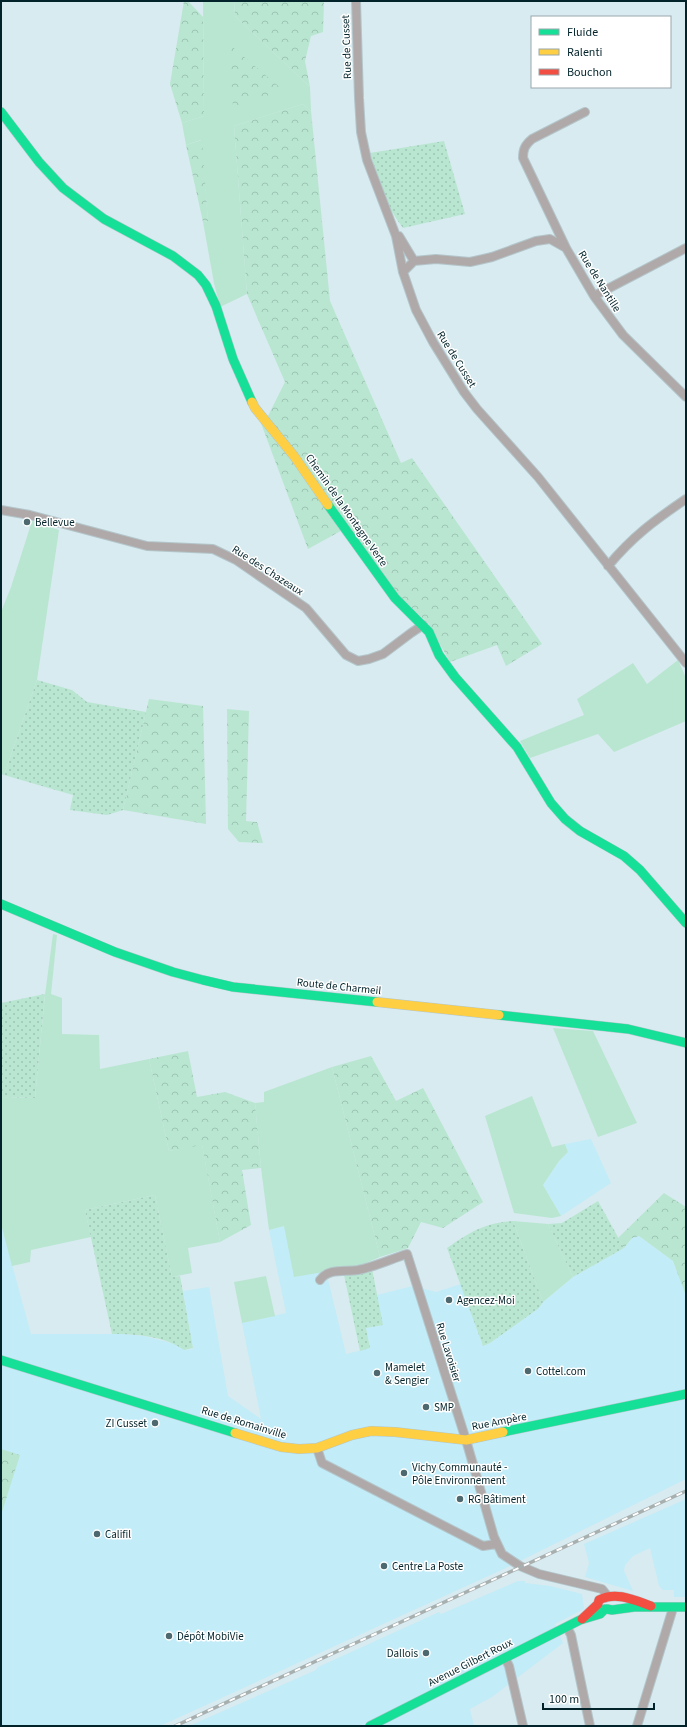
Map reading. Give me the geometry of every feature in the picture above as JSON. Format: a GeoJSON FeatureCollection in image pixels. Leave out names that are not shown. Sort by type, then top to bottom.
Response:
{"type":"FeatureCollection","features":[{"type":"Feature","properties":{"kind":"main road","name":"Chemin de la Montagne Verte"},"geometry":{"type":"LineString","coordinates":[[1,112],[39,162],[63,188],[104,219],[178,260],[198,275],[206,285],[216,306],[233,359],[255,408],[294,456],[395,598],[429,632],[439,655],[455,677],[474,696],[517,748],[551,803],[565,819],[580,831],[624,856],[640,870],[686,923]]}},
{"type":"Feature","properties":{"kind":"main road","name":"Route de Charmeil"},"geometry":{"type":"LineString","coordinates":[[1,904],[163,970],[198,981],[233,988],[628,1029],[686,1043]]}},
{"type":"Feature","properties":{"kind":"main road","name":"Rue de Romainville"},"geometry":{"type":"LineString","coordinates":[[1,1360],[281,1447],[299,1449],[317,1448]]}},
{"type":"Feature","properties":{"kind":"main road","name":"Rue Ampère"},"geometry":{"type":"LineString","coordinates":[[317,1448],[352,1435],[371,1431],[395,1432],[466,1440],[686,1394]]}},
{"type":"Feature","properties":{"kind":"main road"},"geometry":{"type":"LineString","coordinates":[[604,1602],[627,1598],[651,1606]]}},
{"type":"Feature","properties":{"kind":"main road"},"geometry":{"type":"LineString","coordinates":[[604,1602],[612,1610],[651,1606],[673,1608],[686,1607]]}},
{"type":"Feature","properties":{"kind":"main road","name":"Avenue Gilbert Roux"},"geometry":{"type":"LineString","coordinates":[[370,1726],[567,1627],[580,1620],[604,1602]]}},
{"type":"Feature","properties":{"kind":"street","name":"Rue de Cusset"},"geometry":{"type":"LineString","coordinates":[[356,1],[361,132],[367,160],[396,236],[403,272],[416,310],[433,342],[464,392],[477,409],[538,477],[686,662]]}},
{"type":"Feature","properties":{"kind":"street"},"geometry":{"type":"LineString","coordinates":[[566,248],[556,224],[523,158],[523,151],[532,139],[585,112]]}},
{"type":"Feature","properties":{"kind":"street"},"geometry":{"type":"LineString","coordinates":[[403,272],[414,261],[436,259],[470,262],[492,257],[536,241],[550,239],[556,224]]}},
{"type":"Feature","properties":{"kind":"street"},"geometry":{"type":"LineString","coordinates":[[396,236],[399,236],[414,261]]}},
{"type":"Feature","properties":{"kind":"street","name":"Rue de Nantille"},"geometry":{"type":"LineString","coordinates":[[550,239],[566,248],[594,296],[623,335],[686,396]]}},
{"type":"Feature","properties":{"kind":"street"},"geometry":{"type":"LineString","coordinates":[[594,296],[686,248]]}},
{"type":"Feature","properties":{"kind":"street"},"geometry":{"type":"LineString","coordinates":[[608,566],[625,545],[649,524],[686,499]]}},
{"type":"Feature","properties":{"kind":"street","name":"Rue des Chazeaux"},"geometry":{"type":"LineString","coordinates":[[1,510],[30,515],[147,546],[213,549],[236,560],[306,608],[346,655],[358,661],[383,654],[411,632],[423,625]]}},
{"type":"Feature","properties":{"kind":"street","name":"Rue Lavoisier"},"geometry":{"type":"LineString","coordinates":[[320,1280],[323,1275],[329,1273],[360,1270],[407,1254],[466,1440],[496,1544]]}},
{"type":"Feature","properties":{"kind":"street"},"geometry":{"type":"LineString","coordinates":[[317,1448],[322,1463],[483,1546],[496,1544],[502,1554],[520,1566],[539,1574],[602,1589],[604,1602]]}},
{"type":"Feature","properties":{"kind":"street"},"geometry":{"type":"LineString","coordinates":[[589,1586],[604,1602]]}},
{"type":"Feature","properties":{"kind":"street"},"geometry":{"type":"LineString","coordinates":[[637,1726],[673,1608]]}},
{"type":"Feature","properties":{"kind":"street"},"geometry":{"type":"LineString","coordinates":[[567,1627],[571,1635],[590,1726]]}},
{"type":"Feature","properties":{"kind":"street"},"geometry":{"type":"LineString","coordinates":[[505,1658],[509,1666],[523,1726]]}},
{"type":"Feature","properties":{"kind":"shaded area"},"geometry":{"type":"Polygon","coordinates":[[[591,1139],[611,1183],[561,1216],[543,1185],[559,1161],[568,1152],[565,1144],[591,1139]]]}},
{"type":"Feature","properties":{"kind":"shaded area"},"geometry":{"type":"Polygon","coordinates":[[[1,1224],[31,1334],[123,1334],[144,1336],[175,1344],[184,1350],[193,1349],[183,1291],[209,1287],[228,1396],[261,1419],[242,1323],[286,1313],[269,1230],[284,1226],[326,1271],[346,1354],[370,1348],[366,1328],[382,1325],[377,1295],[413,1286],[436,1292],[461,1284],[483,1346],[490,1343],[539,1308],[543,1302],[573,1277],[624,1248],[632,1238],[639,1236],[673,1261],[686,1293],[686,1479],[508,1567],[160,1726],[1,1726],[1,1224]]]}},
{"type":"Feature","properties":{"kind":"shaded area"},"geometry":{"type":"Polygon","coordinates":[[[686,1499],[686,1597],[674,1597],[674,1590],[663,1590],[659,1586],[650,1548],[633,1556],[625,1565],[624,1571],[633,1591],[585,1577],[589,1563],[584,1544],[686,1499]]]}},
{"type":"Feature","properties":{"kind":"shaded area"},"geometry":{"type":"Polygon","coordinates":[[[518,1581],[550,1586],[582,1594],[584,1609],[555,1624],[563,1643],[492,1697],[470,1709],[474,1726],[189,1726],[316,1670],[318,1667],[439,1612],[441,1614],[518,1581]]]}},
{"type":"Feature","properties":{"kind":"green space"},"geometry":{"type":"Polygon","coordinates":[[[184,1],[188,1],[203,17],[204,116],[182,123],[170,84],[184,1]]]}},
{"type":"Feature","properties":{"kind":"green space"},"geometry":{"type":"Polygon","coordinates":[[[203,1],[234,1],[235,16],[310,87],[311,111],[303,104],[234,126],[247,294],[220,307],[203,222],[208,221],[201,140],[186,145],[182,123],[204,116],[203,1]]]}},
{"type":"Feature","properties":{"kind":"green space"},"geometry":{"type":"Polygon","coordinates":[[[234,1],[324,1],[323,32],[311,36],[305,61],[310,87],[235,16],[234,1]]]}},
{"type":"Feature","properties":{"kind":"green space"},"geometry":{"type":"Polygon","coordinates":[[[229,44],[283,90],[233,108],[229,44]]]}},
{"type":"Feature","properties":{"kind":"green space"},"geometry":{"type":"Polygon","coordinates":[[[303,104],[311,111],[330,301],[401,463],[412,458],[542,644],[506,666],[497,645],[450,662],[428,623],[396,593],[348,527],[308,549],[259,418],[268,416],[285,382],[247,294],[234,126],[303,104]]]}},
{"type":"Feature","properties":{"kind":"green space"},"geometry":{"type":"Polygon","coordinates":[[[202,140],[208,221],[203,222],[186,145],[202,140]]]}},
{"type":"Feature","properties":{"kind":"green space"},"geometry":{"type":"Polygon","coordinates":[[[444,141],[465,214],[403,228],[387,202],[379,183],[370,153],[444,141]]]}},
{"type":"Feature","properties":{"kind":"green space"},"geometry":{"type":"Polygon","coordinates":[[[32,521],[59,530],[37,680],[4,775],[1,774],[1,612],[11,587],[32,521]]]}},
{"type":"Feature","properties":{"kind":"green space"},"geometry":{"type":"Polygon","coordinates":[[[678,660],[686,678],[686,721],[614,752],[598,734],[530,758],[520,741],[584,715],[577,699],[633,663],[647,684],[678,660]]]}},
{"type":"Feature","properties":{"kind":"green space"},"geometry":{"type":"Polygon","coordinates":[[[37,680],[72,690],[87,702],[146,712],[123,810],[107,815],[70,810],[73,795],[4,775],[37,680]]]}},
{"type":"Feature","properties":{"kind":"green space"},"geometry":{"type":"Polygon","coordinates":[[[149,699],[203,706],[206,824],[123,810],[149,699]]]}},
{"type":"Feature","properties":{"kind":"green space"},"geometry":{"type":"Polygon","coordinates":[[[227,709],[249,711],[246,821],[257,822],[263,843],[239,842],[228,829],[227,709]]]}},
{"type":"Feature","properties":{"kind":"green space"},"geometry":{"type":"Polygon","coordinates":[[[53,934],[57,935],[51,994],[62,998],[62,1034],[99,1035],[100,1069],[149,1059],[169,1151],[202,1144],[220,1242],[188,1248],[192,1273],[172,1277],[155,1195],[85,1210],[91,1237],[31,1250],[30,1262],[12,1266],[1,1224],[1,1097],[35,1098],[45,995],[53,934]]]}},
{"type":"Feature","properties":{"kind":"green space"},"geometry":{"type":"Polygon","coordinates":[[[45,994],[35,1098],[1,1097],[1,1003],[45,994]]]}},
{"type":"Feature","properties":{"kind":"green space"},"geometry":{"type":"Polygon","coordinates":[[[553,1028],[593,1031],[637,1123],[598,1137],[553,1028]]]}},
{"type":"Feature","properties":{"kind":"green space"},"geometry":{"type":"Polygon","coordinates":[[[188,1051],[197,1097],[225,1092],[255,1103],[261,1168],[242,1170],[251,1225],[220,1242],[202,1145],[169,1151],[149,1059],[188,1051]]]}},
{"type":"Feature","properties":{"kind":"green space"},"geometry":{"type":"Polygon","coordinates":[[[371,1056],[396,1101],[423,1088],[483,1202],[443,1228],[421,1222],[408,1248],[380,1257],[332,1067],[371,1056]]]}},
{"type":"Feature","properties":{"kind":"green space"},"geometry":{"type":"Polygon","coordinates":[[[332,1067],[380,1257],[359,1266],[294,1277],[284,1226],[269,1230],[255,1103],[264,1102],[264,1092],[332,1067]]]}},
{"type":"Feature","properties":{"kind":"green space"},"geometry":{"type":"Polygon","coordinates":[[[532,1096],[552,1147],[565,1144],[568,1152],[559,1161],[543,1185],[561,1216],[552,1218],[514,1213],[485,1116],[532,1096]]]}},
{"type":"Feature","properties":{"kind":"green space"},"geometry":{"type":"Polygon","coordinates":[[[664,1193],[686,1207],[685,1293],[673,1261],[639,1236],[632,1238],[624,1248],[618,1238],[664,1193]]]}},
{"type":"Feature","properties":{"kind":"green space"},"geometry":{"type":"Polygon","coordinates":[[[155,1195],[172,1277],[180,1276],[193,1348],[184,1350],[176,1345],[150,1337],[140,1335],[112,1334],[85,1210],[155,1195]]]}},
{"type":"Feature","properties":{"kind":"green space"},"geometry":{"type":"Polygon","coordinates":[[[598,1201],[624,1248],[573,1277],[548,1224],[562,1223],[598,1201]]]}},
{"type":"Feature","properties":{"kind":"green space"},"geometry":{"type":"Polygon","coordinates":[[[513,1221],[548,1224],[573,1277],[543,1302],[513,1221]]]}},
{"type":"Feature","properties":{"kind":"green space"},"geometry":{"type":"Polygon","coordinates":[[[513,1221],[543,1302],[539,1308],[490,1343],[483,1346],[447,1248],[463,1237],[485,1226],[513,1221]]]}},
{"type":"Feature","properties":{"kind":"green space"},"geometry":{"type":"Polygon","coordinates":[[[372,1269],[383,1325],[366,1328],[370,1348],[360,1351],[344,1275],[372,1269]]]}},
{"type":"Feature","properties":{"kind":"green space"},"geometry":{"type":"Polygon","coordinates":[[[266,1276],[275,1316],[242,1323],[234,1282],[266,1276]]]}},
{"type":"Feature","properties":{"kind":"green space"},"geometry":{"type":"Polygon","coordinates":[[[1,1449],[20,1455],[1,1515],[1,1449]]]}},
{"type":"Feature","properties":{"kind":"railway"},"geometry":{"type":"LineString","coordinates":[[175,1726],[686,1491]]}},
{"type":"Feature","properties":{"kind":"traffic: fast"},"geometry":{"type":"LineString","coordinates":[[1,112],[39,162],[63,188],[104,219],[173,256],[198,275],[206,285],[216,306],[233,359],[252,402]]}},
{"type":"Feature","properties":{"kind":"traffic: fast"},"geometry":{"type":"LineString","coordinates":[[328,505],[395,598],[429,632],[439,655],[455,677],[517,747],[551,803],[565,819],[580,831],[624,856],[640,870],[686,923]]}},
{"type":"Feature","properties":{"kind":"traffic: fast"},"geometry":{"type":"LineString","coordinates":[[1,904],[115,952],[173,972],[203,980],[233,987],[377,1002]]}},
{"type":"Feature","properties":{"kind":"traffic: fast"},"geometry":{"type":"LineString","coordinates":[[499,1015],[628,1029],[686,1043]]}},
{"type":"Feature","properties":{"kind":"traffic: fast"},"geometry":{"type":"LineString","coordinates":[[1,1360],[235,1433]]}},
{"type":"Feature","properties":{"kind":"traffic: fast"},"geometry":{"type":"LineString","coordinates":[[503,1432],[686,1394]]}},
{"type":"Feature","properties":{"kind":"traffic: fast"},"geometry":{"type":"LineString","coordinates":[[607,1609],[612,1610],[634,1607],[686,1607]]}},
{"type":"Feature","properties":{"kind":"traffic: fast"},"geometry":{"type":"LineString","coordinates":[[370,1726],[580,1620],[600,1614],[605,1609]]}},
{"type":"Feature","properties":{"kind":"traffic: slow"},"geometry":{"type":"LineString","coordinates":[[252,402],[255,408],[294,456],[328,505]]}},
{"type":"Feature","properties":{"kind":"traffic: slow"},"geometry":{"type":"LineString","coordinates":[[377,1002],[499,1015]]}},
{"type":"Feature","properties":{"kind":"traffic: slow"},"geometry":{"type":"LineString","coordinates":[[235,1433],[281,1447],[299,1449],[317,1448],[352,1435],[371,1431],[395,1432],[466,1440],[503,1432]]}},
{"type":"Feature","properties":{"kind":"traffic: jam"},"geometry":{"type":"LineString","coordinates":[[582,1619],[598,1604],[599,1600],[605,1597],[625,1597],[651,1606]]}},
{"type":"Feature","properties":{"kind":"place","name":"Bellevue"},"geometry":{"type":"Point","coordinates":[27,522]}},
{"type":"Feature","properties":{"kind":"place","name":"Agencez-Moi"},"geometry":{"type":"Point","coordinates":[449,1300]}},
{"type":"Feature","properties":{"kind":"place","name":"Cottel.com"},"geometry":{"type":"Point","coordinates":[528,1371]}},
{"type":"Feature","properties":{"kind":"place","name":"Mamelet & Sengier"},"geometry":{"type":"Point","coordinates":[377,1373]}},
{"type":"Feature","properties":{"kind":"place","name":"SMP"},"geometry":{"type":"Point","coordinates":[426,1407]}},
{"type":"Feature","properties":{"kind":"place","name":"ZI Cusset"},"geometry":{"type":"Point","coordinates":[155,1423]}},
{"type":"Feature","properties":{"kind":"place","name":"Vichy Communauté - Pôle Environnement"},"geometry":{"type":"Point","coordinates":[404,1473]}},
{"type":"Feature","properties":{"kind":"place","name":"RG Bâtiment"},"geometry":{"type":"Point","coordinates":[460,1499]}},
{"type":"Feature","properties":{"kind":"place","name":"Califil"},"geometry":{"type":"Point","coordinates":[97,1534]}},
{"type":"Feature","properties":{"kind":"place","name":"Centre La Poste"},"geometry":{"type":"Point","coordinates":[384,1566]}},
{"type":"Feature","properties":{"kind":"place","name":"Dépôt MobiVie"},"geometry":{"type":"Point","coordinates":[169,1636]}},
{"type":"Feature","properties":{"kind":"place","name":"Dallois"},"geometry":{"type":"Point","coordinates":[426,1653]}}]}
